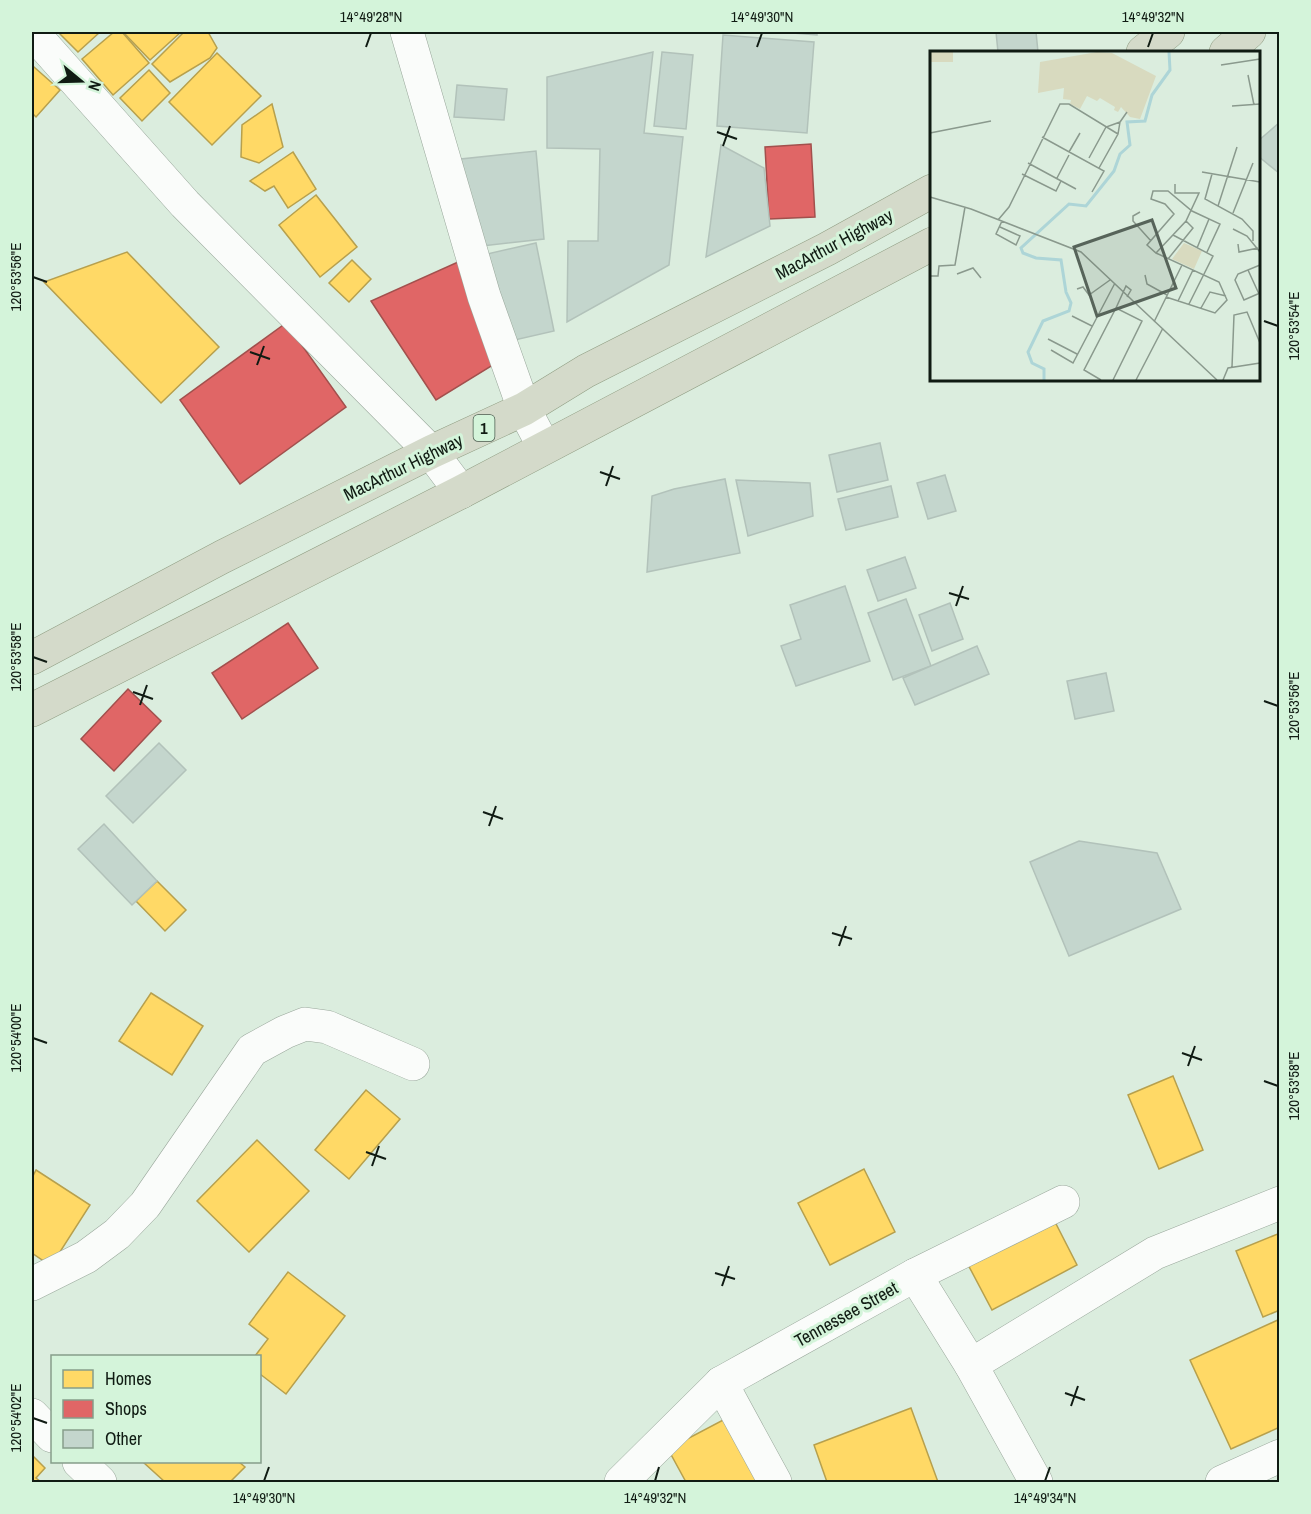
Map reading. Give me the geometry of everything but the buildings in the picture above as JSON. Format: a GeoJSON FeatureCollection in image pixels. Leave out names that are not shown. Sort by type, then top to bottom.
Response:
{"type":"FeatureCollection","features":[{"type":"Feature","properties":{"kind":"highway"},"geometry":{"type":"LineString","coordinates":[[1144,51],[1168,32]]}},
{"type":"Feature","properties":{"kind":"highway"},"geometry":{"type":"LineString","coordinates":[[1227,51],[1249,32]]}},
{"type":"Feature","properties":{"kind":"highway","name":"MacArthur Highway"},"geometry":{"type":"LineString","coordinates":[[32,658],[222,557],[431,452],[524,409],[586,370],[827,249],[930,192]]}},
{"type":"Feature","properties":{"kind":"highway"},"geometry":{"type":"LineString","coordinates":[[32,710],[461,492],[930,245]]}},
{"type":"Feature","properties":{"kind":"street"},"geometry":{"type":"LineString","coordinates":[[32,32],[185,204],[431,452],[461,492]]}},
{"type":"Feature","properties":{"kind":"street"},"geometry":{"type":"LineString","coordinates":[[407,32],[484,296],[524,409],[544,447]]}},
{"type":"Feature","properties":{"kind":"street"},"geometry":{"type":"LineString","coordinates":[[32,1284],[86,1257],[117,1234],[138,1212],[252,1050],[305,1024],[327,1026],[413,1064]]}},
{"type":"Feature","properties":{"kind":"street"},"geometry":{"type":"LineString","coordinates":[[915,1275],[1064,1202]]}},
{"type":"Feature","properties":{"kind":"street"},"geometry":{"type":"LineString","coordinates":[[971,1365],[1155,1253],[1280,1203]]}},
{"type":"Feature","properties":{"kind":"street","name":"Tennessee Street"},"geometry":{"type":"LineString","coordinates":[[621,1482],[721,1383],[915,1275],[971,1365],[1036,1482]]}},
{"type":"Feature","properties":{"kind":"street"},"geometry":{"type":"LineString","coordinates":[[721,1383],[775,1482]]}},
{"type":"Feature","properties":{"kind":"street"},"geometry":{"type":"LineString","coordinates":[[32,1415],[51,1435]]}},
{"type":"Feature","properties":{"kind":"street"},"geometry":{"type":"LineString","coordinates":[[1222,1482],[1280,1456]]}},
{"type":"Feature","properties":{"kind":"street"},"geometry":{"type":"LineString","coordinates":[[81,1463],[100,1482]]}}]}
